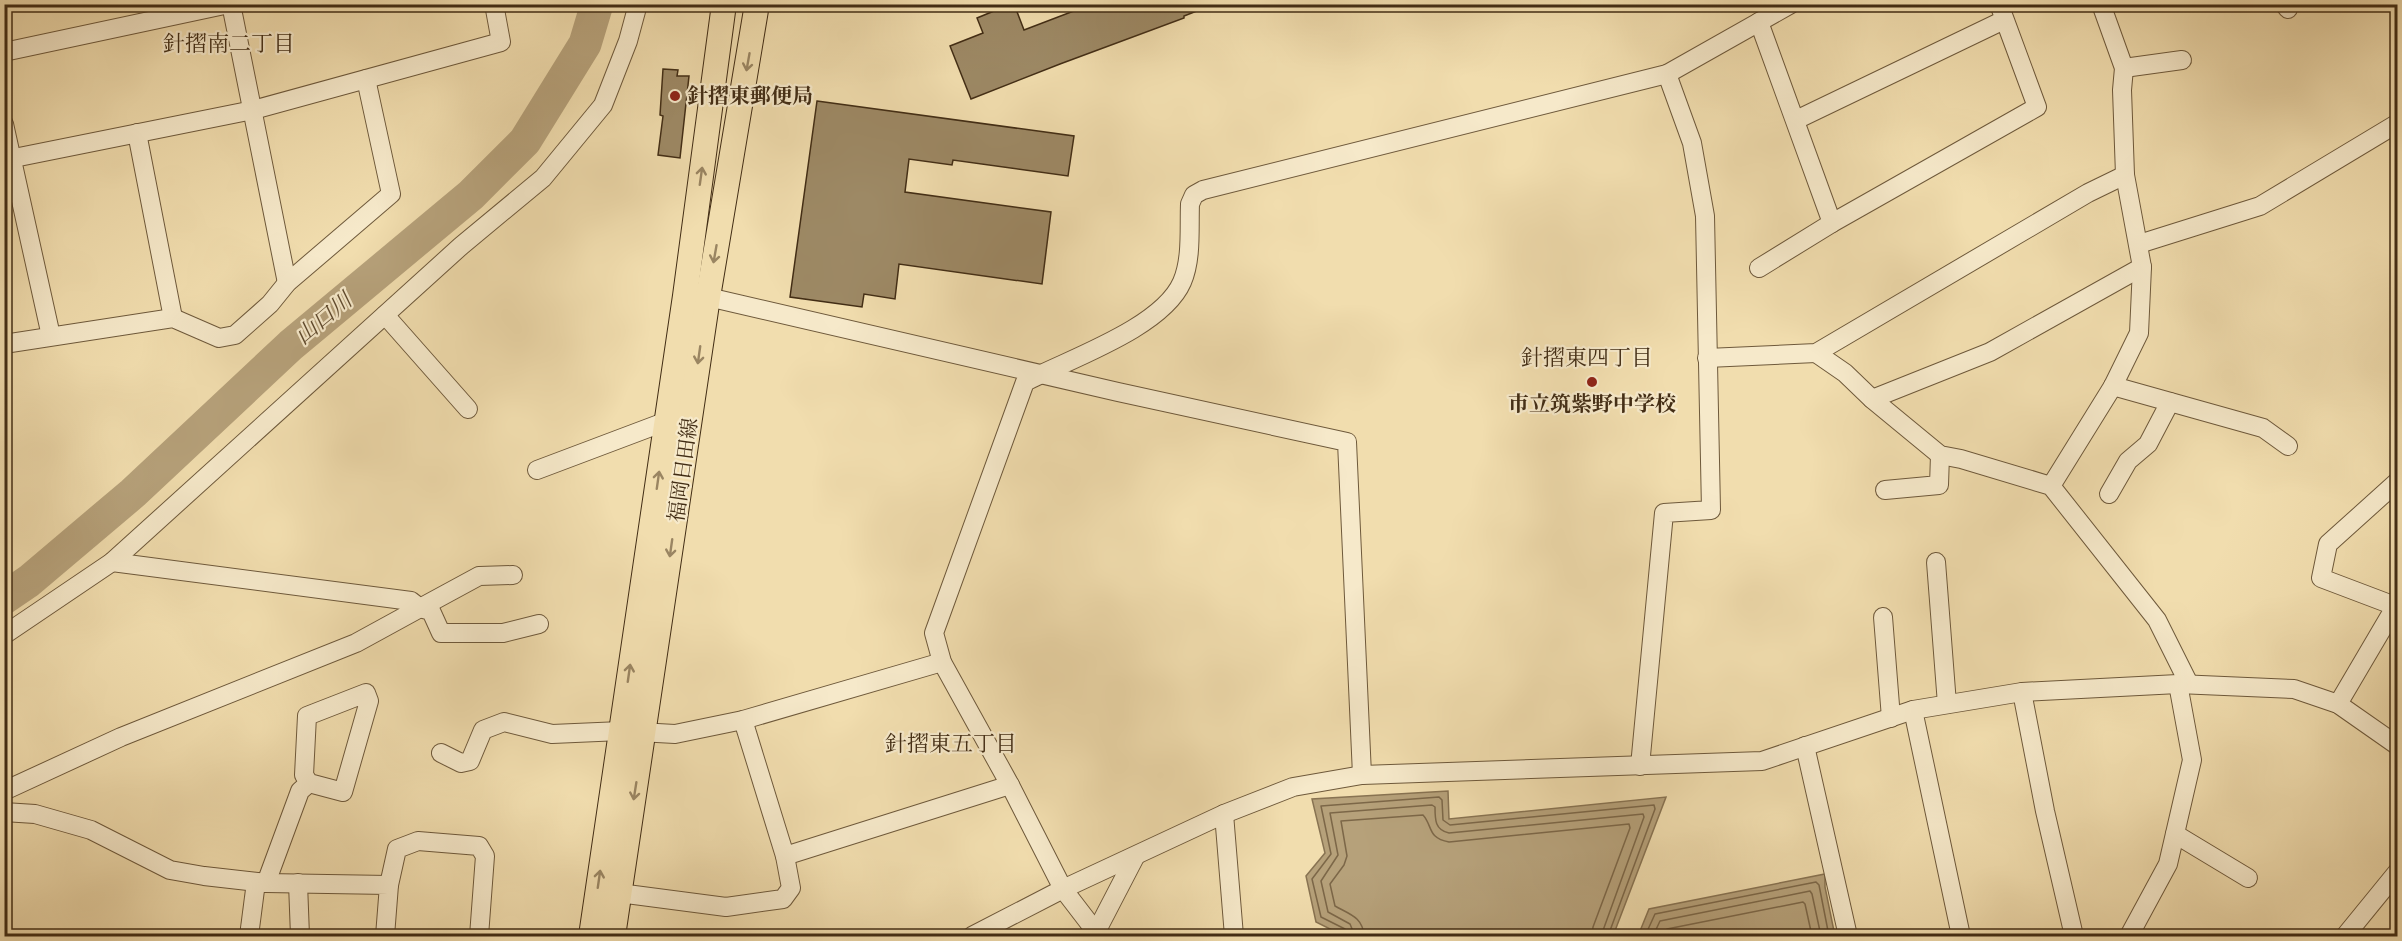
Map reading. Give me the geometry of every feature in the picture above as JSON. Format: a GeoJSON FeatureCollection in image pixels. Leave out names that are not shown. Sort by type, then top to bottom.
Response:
{"type":"FeatureCollection","features":[{"type":"Feature","properties":{"kind":"main road","name":"福岡日田線"},"geometry":{"type":"LineString","coordinates":[[697,296],[724,4]]}},
{"type":"Feature","properties":{"kind":"main road","name":"福岡日田線"},"geometry":{"type":"LineString","coordinates":[[591,936],[621,731],[678,422],[697,296],[758,4]]}},
{"type":"Feature","properties":{"kind":"main road","name":"福岡日田線"},"geometry":{"type":"LineString","coordinates":[[613,936],[645,733],[678,422]]}},
{"type":"Feature","properties":{"kind":"street"},"geometry":{"type":"LineString","coordinates":[[4,52],[230,4],[287,283]]}},
{"type":"Feature","properties":{"kind":"street"},"geometry":{"type":"LineString","coordinates":[[8,159],[253,110],[501,42],[494,4]]}},
{"type":"Feature","properties":{"kind":"street"},"geometry":{"type":"LineString","coordinates":[[4,635],[112,562],[461,246],[543,178],[603,105],[628,41],[638,4]]}},
{"type":"Feature","properties":{"kind":"street"},"geometry":{"type":"LineString","coordinates":[[1134,857],[1097,935],[1063,889],[1010,785],[942,662],[934,633],[1025,382],[1144,324],[1162,310],[1182,283],[1186,268],[1190,204],[1194,195],[1203,190],[1667,74],[1791,4]]}},
{"type":"Feature","properties":{"kind":"street"},"geometry":{"type":"LineString","coordinates":[[2051,486],[2113,386],[2139,333],[2142,267],[2125,175],[2122,90],[2124,68],[2101,4]]}},
{"type":"Feature","properties":{"kind":"street"},"geometry":{"type":"LineString","coordinates":[[1759,268],[1832,223],[2037,107],[2002,12],[1796,120]]}},
{"type":"Feature","properties":{"kind":"street"},"geometry":{"type":"LineString","coordinates":[[1759,22],[1832,223]]}},
{"type":"Feature","properties":{"kind":"street"},"geometry":{"type":"LineString","coordinates":[[2124,68],[2182,60]]}},
{"type":"Feature","properties":{"kind":"street"},"geometry":{"type":"LineString","coordinates":[[1640,766],[1665,513],[1711,510],[1706,216],[1692,143],[1667,74]]}},
{"type":"Feature","properties":{"kind":"street"},"geometry":{"type":"LineString","coordinates":[[4,344],[173,318],[219,338],[235,335],[270,304],[287,283],[391,194],[366,79]]}},
{"type":"Feature","properties":{"kind":"street"},"geometry":{"type":"LineString","coordinates":[[2139,244],[2260,206],[2397,123]]}},
{"type":"Feature","properties":{"kind":"street"},"geometry":{"type":"LineString","coordinates":[[4,124],[8,159],[51,336]]}},
{"type":"Feature","properties":{"kind":"street"},"geometry":{"type":"LineString","coordinates":[[137,133],[173,318]]}},
{"type":"Feature","properties":{"kind":"street"},"geometry":{"type":"LineString","coordinates":[[1707,358],[1816,353],[2088,193],[2125,175]]}},
{"type":"Feature","properties":{"kind":"street"},"geometry":{"type":"LineString","coordinates":[[1872,399],[1990,352],[2142,267]]}},
{"type":"Feature","properties":{"kind":"street"},"geometry":{"type":"LineString","coordinates":[[697,296],[1347,442],[1362,775]]}},
{"type":"Feature","properties":{"kind":"street"},"geometry":{"type":"LineString","coordinates":[[385,315],[468,409]]}},
{"type":"Feature","properties":{"kind":"street"},"geometry":{"type":"LineString","coordinates":[[1816,353],[1845,374],[1940,455],[2051,486],[2157,620],[2184,684],[2192,760],[2168,864],[2129,936]]}},
{"type":"Feature","properties":{"kind":"street"},"geometry":{"type":"LineString","coordinates":[[2113,386],[2263,428],[2288,446]]}},
{"type":"Feature","properties":{"kind":"street"},"geometry":{"type":"LineString","coordinates":[[2109,494],[2128,460],[2148,444],[2170,402]]}},
{"type":"Feature","properties":{"kind":"street"},"geometry":{"type":"LineString","coordinates":[[537,470],[678,422]]}},
{"type":"Feature","properties":{"kind":"street"},"geometry":{"type":"LineString","coordinates":[[1885,490],[1939,485],[1940,455]]}},
{"type":"Feature","properties":{"kind":"street"},"geometry":{"type":"LineString","coordinates":[[2338,704],[2396,604],[2321,578],[2328,544],[2397,481]]}},
{"type":"Feature","properties":{"kind":"street"},"geometry":{"type":"LineString","coordinates":[[112,562],[411,601],[420,608],[431,610],[441,633],[504,633],[539,624]]}},
{"type":"Feature","properties":{"kind":"street"},"geometry":{"type":"LineString","coordinates":[[1936,562],[1947,704]]}},
{"type":"Feature","properties":{"kind":"street"},"geometry":{"type":"LineString","coordinates":[[4,791],[122,737],[356,643],[479,576],[513,575]]}},
{"type":"Feature","properties":{"kind":"street"},"geometry":{"type":"LineString","coordinates":[[1883,617],[1891,718]]}},
{"type":"Feature","properties":{"kind":"street"},"geometry":{"type":"LineString","coordinates":[[441,753],[461,763],[470,760],[483,730],[504,722],[552,734],[621,731],[675,735],[743,720],[942,662]]}},
{"type":"Feature","properties":{"kind":"street"},"geometry":{"type":"LineString","coordinates":[[972,936],[1063,889],[1224,814],[1293,787],[1362,775],[1762,761],[1913,710],[2022,692],[2184,684],[2294,688],[2338,704],[2397,746]]}},
{"type":"Feature","properties":{"kind":"street"},"geometry":{"type":"LineString","coordinates":[[2022,692],[2044,812],[2074,936]]}},
{"type":"Feature","properties":{"kind":"street"},"geometry":{"type":"LineString","coordinates":[[366,693],[369,701],[343,792],[309,783],[304,775],[307,716],[366,693]]}},
{"type":"Feature","properties":{"kind":"street"},"geometry":{"type":"LineString","coordinates":[[1913,710],[1961,936]]}},
{"type":"Feature","properties":{"kind":"street"},"geometry":{"type":"LineString","coordinates":[[619,892],[726,907],[783,899],[791,888],[785,856],[743,720]]}},
{"type":"Feature","properties":{"kind":"street"},"geometry":{"type":"LineString","coordinates":[[1805,746],[1848,936]]}},
{"type":"Feature","properties":{"kind":"street"},"geometry":{"type":"LineString","coordinates":[[249,936],[261,882],[300,791],[309,783]]}},
{"type":"Feature","properties":{"kind":"street"},"geometry":{"type":"LineString","coordinates":[[785,856],[1010,785]]}},
{"type":"Feature","properties":{"kind":"street"},"geometry":{"type":"LineString","coordinates":[[4,812],[35,814],[91,830],[170,870],[261,882],[389,885]]}},
{"type":"Feature","properties":{"kind":"street"},"geometry":{"type":"LineString","coordinates":[[1224,814],[1234,936]]}},
{"type":"Feature","properties":{"kind":"street"},"geometry":{"type":"LineString","coordinates":[[2175,834],[2248,879]]}},
{"type":"Feature","properties":{"kind":"street"},"geometry":{"type":"LineString","coordinates":[[385,936],[389,885],[397,849],[418,841],[479,846],[485,856],[479,936]]}},
{"type":"Feature","properties":{"kind":"street"},"geometry":{"type":"LineString","coordinates":[[2345,936],[2397,870]]}},
{"type":"Feature","properties":{"kind":"street"},"geometry":{"type":"LineString","coordinates":[[298,884],[300,936]]}},
{"type":"Feature","properties":{"kind":"water"},"geometry":{"type":"Polygon","coordinates":[[[1448,791],[1449,819],[1666,797],[1613,936],[1344,936],[1316,922],[1306,876],[1325,853],[1312,799],[1448,791]]]}},
{"type":"Feature","properties":{"kind":"water"},"geometry":{"type":"Polygon","coordinates":[[[1825,874],[1825,887],[1835,936],[1638,936],[1649,909],[1825,874]]]}},
{"type":"Feature","properties":{"kind":"building"},"geometry":{"type":"Polygon","coordinates":[[[1014,4],[1024,30],[1092,4],[1212,5],[1184,16],[1184,18],[971,99],[950,46],[983,33],[977,18],[1014,4]]]}},
{"type":"Feature","properties":{"kind":"building"},"geometry":{"type":"Polygon","coordinates":[[[663,69],[678,70],[677,76],[689,76],[680,158],[658,155],[663,116],[660,115],[663,69]]]}},
{"type":"Feature","properties":{"kind":"building"},"geometry":{"type":"Polygon","coordinates":[[[817,101],[1074,136],[1068,176],[953,160],[952,165],[909,159],[905,192],[1051,212],[1042,284],[899,264],[895,299],[864,294],[862,307],[790,297],[817,101]]]}},
{"type":"Feature","properties":{"kind":"waterway","name":"山口川"},"geometry":{"type":"LineString","coordinates":[[4,598],[29,581],[133,493],[291,345],[471,195],[525,141],[585,44],[597,4]]}},
{"type":"Feature","properties":{"kind":"place","name":"針摺東郵便局"},"geometry":{"type":"Point","coordinates":[675,96]}},
{"type":"Feature","properties":{"kind":"place","name":"市立筑紫野中学校"},"geometry":{"type":"Point","coordinates":[1592,382]}},
{"type":"Feature","properties":{"kind":"district","name":"針摺南二丁目"},"geometry":{"type":"Point","coordinates":[229,43]}},
{"type":"Feature","properties":{"kind":"district","name":"針摺東四丁目"},"geometry":{"type":"Point","coordinates":[1587,357]}},
{"type":"Feature","properties":{"kind":"district","name":"針摺東五丁目"},"geometry":{"type":"Point","coordinates":[951,743]}}]}
